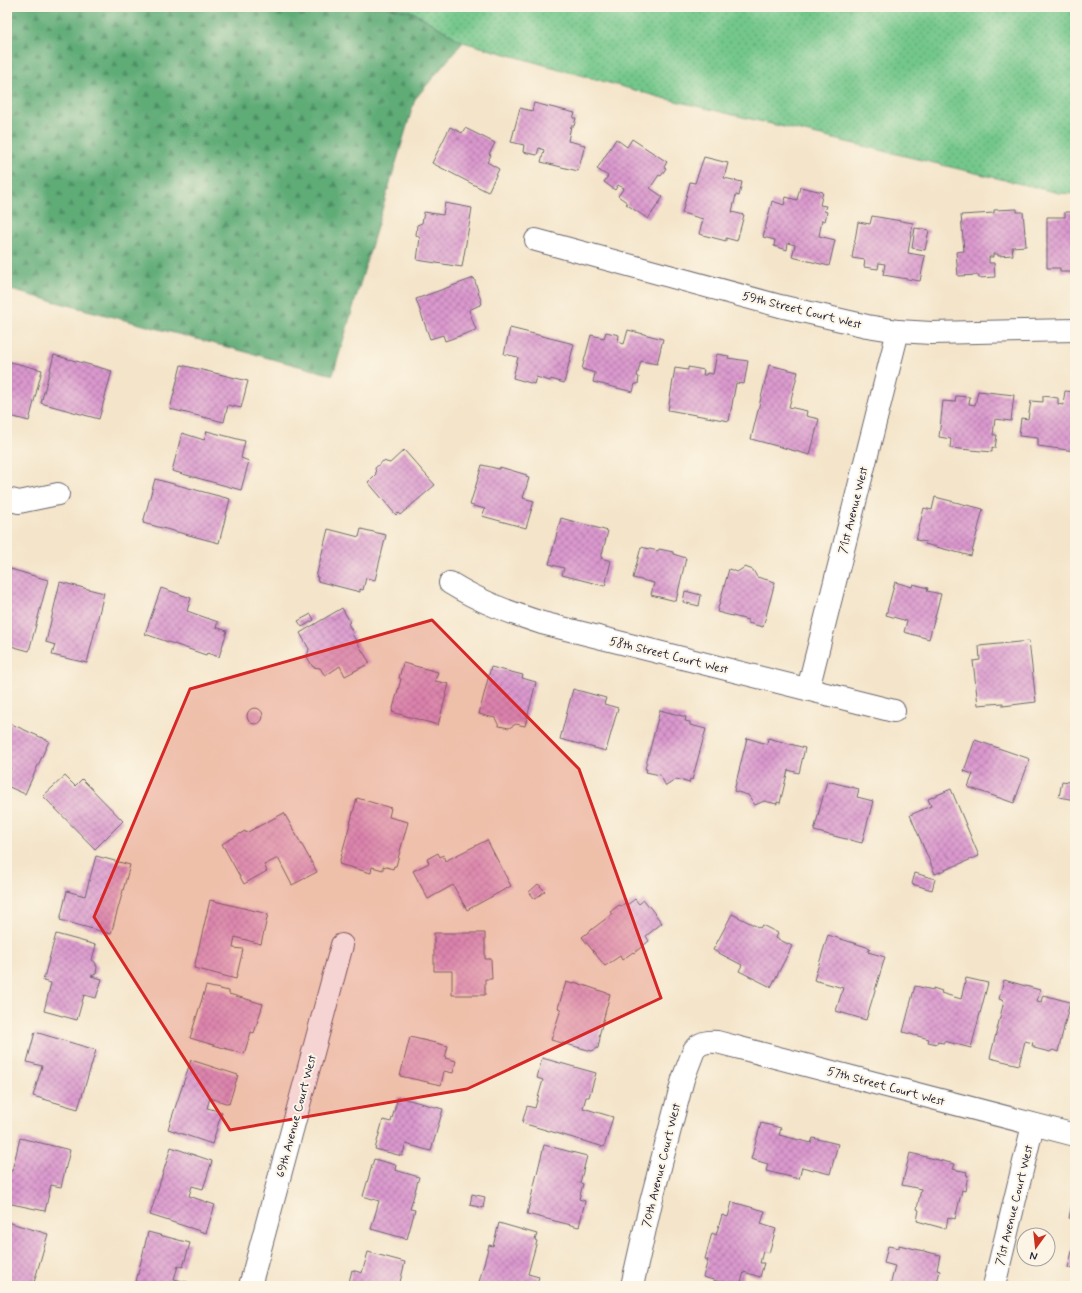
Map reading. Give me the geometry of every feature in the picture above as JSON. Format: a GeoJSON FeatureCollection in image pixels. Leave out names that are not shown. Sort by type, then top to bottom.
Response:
{"type":"FeatureCollection","features":[{"type":"Feature","properties":{"kind":"street","name":"59th Street Court West"},"geometry":{"type":"LineString","coordinates":[[536,240],[780,306],[867,326],[898,331],[961,333],[1075,330]]}},
{"type":"Feature","properties":{"kind":"street","name":"71st Avenue West"},"geometry":{"type":"LineString","coordinates":[[808,689],[898,331]]}},
{"type":"Feature","properties":{"kind":"street"},"geometry":{"type":"LineString","coordinates":[[7,499],[19,502],[58,494]]}},
{"type":"Feature","properties":{"kind":"street","name":"58th Street Court West"},"geometry":{"type":"LineString","coordinates":[[450,583],[472,597],[491,606],[542,623],[894,711]]}},
{"type":"Feature","properties":{"kind":"street","name":"69th Avenue Court West"},"geometry":{"type":"LineString","coordinates":[[250,1286],[342,945]]}},
{"type":"Feature","properties":{"kind":"street","name":"57th Street Court West"},"geometry":{"type":"LineString","coordinates":[[697,1047],[706,1042],[717,1042],[1075,1136]]}},
{"type":"Feature","properties":{"kind":"street","name":"70th Avenue Court West"},"geometry":{"type":"LineString","coordinates":[[632,1286],[651,1202],[683,1079],[691,1055],[697,1047]]}},
{"type":"Feature","properties":{"kind":"street","name":"71st Avenue Court West"},"geometry":{"type":"LineString","coordinates":[[994,1286],[1033,1125]]}},
{"type":"Feature","properties":{"kind":"highlighted area"},"geometry":{"type":"Polygon","coordinates":[[[432,620],[579,769],[661,998],[467,1089],[230,1130],[94,917],[190,689],[432,620]]]}},
{"type":"Feature","properties":{"kind":"green space"},"geometry":{"type":"Polygon","coordinates":[[[7,7],[385,7],[413,12],[463,42],[415,99],[333,375],[7,289],[7,7]]]}},
{"type":"Feature","properties":{"kind":"green space"},"geometry":{"type":"Polygon","coordinates":[[[385,7],[1075,7],[1075,194],[1059,193],[659,97],[463,42],[413,12],[385,7]]]}},
{"type":"Feature","properties":{"kind":"building"},"geometry":{"type":"Polygon","coordinates":[[[534,103],[575,113],[573,118],[576,118],[574,126],[571,126],[568,141],[585,145],[578,171],[541,162],[544,150],[539,148],[537,155],[523,152],[524,145],[511,142],[520,108],[532,111],[534,103]]]}},
{"type":"Feature","properties":{"kind":"building"},"geometry":{"type":"Polygon","coordinates":[[[450,127],[462,133],[465,128],[495,143],[489,154],[491,155],[487,162],[499,169],[488,192],[432,163],[450,127]]]}},
{"type":"Feature","properties":{"kind":"building"},"geometry":{"type":"Polygon","coordinates":[[[616,139],[627,147],[632,139],[667,162],[664,167],[666,168],[661,176],[659,175],[650,188],[663,197],[648,219],[626,204],[628,203],[618,196],[624,188],[618,185],[615,190],[604,182],[608,176],[597,169],[616,139]]]}},
{"type":"Feature","properties":{"kind":"building"},"geometry":{"type":"Polygon","coordinates":[[[704,157],[728,163],[724,178],[742,182],[739,196],[736,195],[732,212],[744,215],[737,241],[726,238],[726,241],[699,234],[703,219],[682,213],[690,182],[695,183],[704,157]]]}},
{"type":"Feature","properties":{"kind":"building"},"geometry":{"type":"Polygon","coordinates":[[[800,187],[823,192],[820,205],[826,206],[824,211],[827,212],[825,221],[822,220],[819,236],[835,240],[829,266],[792,257],[795,245],[788,243],[787,250],[774,246],[775,240],[763,237],[772,201],[784,205],[786,197],[797,200],[800,187]]]}},
{"type":"Feature","properties":{"kind":"building"},"geometry":{"type":"Polygon","coordinates":[[[445,203],[472,208],[462,267],[417,260],[420,238],[416,235],[417,225],[422,223],[424,212],[443,215],[445,203]]]}},
{"type":"Feature","properties":{"kind":"building"},"geometry":{"type":"Polygon","coordinates":[[[1017,209],[1017,212],[1023,212],[1026,246],[1012,247],[1013,255],[998,256],[998,254],[993,254],[993,257],[989,257],[989,263],[994,263],[995,277],[979,278],[978,275],[958,276],[956,252],[964,251],[961,215],[994,213],[994,210],[1017,209]]]}},
{"type":"Feature","properties":{"kind":"building"},"geometry":{"type":"Polygon","coordinates":[[[1065,212],[1075,212],[1075,272],[1060,272],[1060,268],[1047,268],[1047,217],[1065,217],[1065,212]]]}},
{"type":"Feature","properties":{"kind":"building"},"geometry":{"type":"Polygon","coordinates":[[[872,216],[913,223],[908,253],[925,256],[920,281],[883,275],[885,264],[879,263],[878,269],[864,267],[865,260],[852,258],[858,222],[870,224],[872,216]]]}},
{"type":"Feature","properties":{"kind":"building"},"geometry":{"type":"Polygon","coordinates":[[[915,228],[929,230],[925,250],[912,248],[915,228]]]}},
{"type":"Feature","properties":{"kind":"building"},"geometry":{"type":"Polygon","coordinates":[[[474,278],[482,304],[469,310],[476,330],[445,341],[443,335],[430,339],[416,299],[474,278]]]}},
{"type":"Feature","properties":{"kind":"building"},"geometry":{"type":"Polygon","coordinates":[[[510,328],[574,344],[564,383],[536,377],[534,384],[513,378],[518,357],[504,354],[510,328]]]}},
{"type":"Feature","properties":{"kind":"building"},"geometry":{"type":"Polygon","coordinates":[[[628,330],[663,339],[657,364],[641,361],[637,376],[639,377],[638,384],[635,384],[633,392],[593,382],[595,373],[582,369],[591,335],[604,338],[606,332],[619,335],[618,342],[624,344],[628,330]]]}},
{"type":"Feature","properties":{"kind":"building"},"geometry":{"type":"Polygon","coordinates":[[[717,354],[729,356],[728,358],[748,361],[744,384],[736,383],[729,421],[668,410],[675,368],[688,370],[688,367],[704,370],[703,375],[706,375],[707,373],[713,374],[717,354]]]}},
{"type":"Feature","properties":{"kind":"building"},"geometry":{"type":"Polygon","coordinates":[[[54,355],[112,371],[99,419],[41,403],[54,355]]]}},
{"type":"Feature","properties":{"kind":"building"},"geometry":{"type":"Polygon","coordinates":[[[7,361],[42,370],[29,421],[10,416],[8,427],[7,361]]]}},
{"type":"Feature","properties":{"kind":"building"},"geometry":{"type":"Polygon","coordinates":[[[181,365],[248,381],[241,408],[228,405],[224,422],[170,409],[181,365]]]}},
{"type":"Feature","properties":{"kind":"building"},"geometry":{"type":"Polygon","coordinates":[[[769,365],[798,372],[789,407],[807,411],[806,416],[819,419],[810,455],[751,439],[769,365]]]}},
{"type":"Feature","properties":{"kind":"building"},"geometry":{"type":"Polygon","coordinates":[[[978,391],[1014,395],[1011,421],[995,419],[993,435],[997,435],[995,448],[992,447],[992,452],[950,448],[951,439],[939,437],[943,401],[955,402],[956,396],[970,397],[969,404],[975,405],[978,391]]]}},
{"type":"Feature","properties":{"kind":"building"},"geometry":{"type":"Polygon","coordinates":[[[1065,391],[1075,392],[1075,451],[1038,446],[1038,438],[1019,436],[1021,418],[1028,419],[1031,401],[1043,402],[1043,396],[1058,398],[1058,404],[1063,405],[1065,391]]]}},
{"type":"Feature","properties":{"kind":"building"},"geometry":{"type":"Polygon","coordinates":[[[207,431],[245,441],[241,458],[249,461],[241,490],[172,471],[182,433],[204,440],[207,431]]]}},
{"type":"Feature","properties":{"kind":"building"},"geometry":{"type":"Polygon","coordinates":[[[404,450],[435,485],[400,515],[398,513],[396,515],[368,482],[376,474],[375,468],[383,461],[390,463],[404,450]]]}},
{"type":"Feature","properties":{"kind":"building"},"geometry":{"type":"Polygon","coordinates":[[[482,465],[499,469],[500,467],[527,475],[526,477],[529,478],[523,498],[534,501],[526,528],[482,516],[485,509],[470,505],[482,465]]]}},
{"type":"Feature","properties":{"kind":"building"},"geometry":{"type":"Polygon","coordinates":[[[155,479],[230,499],[219,543],[143,523],[155,479]]]}},
{"type":"Feature","properties":{"kind":"building"},"geometry":{"type":"Polygon","coordinates":[[[935,497],[983,509],[971,556],[925,544],[926,542],[916,540],[924,508],[932,510],[935,497]]]}},
{"type":"Feature","properties":{"kind":"building"},"geometry":{"type":"Polygon","coordinates":[[[561,518],[608,531],[601,558],[611,561],[605,586],[562,575],[564,568],[549,564],[561,518]]]}},
{"type":"Feature","properties":{"kind":"building"},"geometry":{"type":"Polygon","coordinates":[[[328,529],[359,537],[361,529],[386,535],[375,580],[366,578],[363,590],[360,589],[360,592],[317,581],[318,577],[316,577],[328,529]]]}},
{"type":"Feature","properties":{"kind":"building"},"geometry":{"type":"Polygon","coordinates":[[[641,547],[658,551],[659,549],[673,552],[673,554],[686,558],[676,601],[651,595],[654,583],[633,578],[641,547]]]}},
{"type":"Feature","properties":{"kind":"building"},"geometry":{"type":"Polygon","coordinates":[[[745,567],[753,570],[757,577],[775,582],[763,627],[748,623],[748,620],[717,612],[729,569],[737,572],[745,567]]]}},
{"type":"Feature","properties":{"kind":"building"},"geometry":{"type":"Polygon","coordinates":[[[7,568],[48,580],[29,651],[7,645],[7,568]]]}},
{"type":"Feature","properties":{"kind":"building"},"geometry":{"type":"Polygon","coordinates":[[[60,582],[104,593],[87,663],[52,655],[55,645],[46,642],[60,582]]]}},
{"type":"Feature","properties":{"kind":"building"},"geometry":{"type":"Polygon","coordinates":[[[895,582],[912,587],[913,584],[928,588],[927,591],[941,594],[929,639],[904,632],[907,621],[886,615],[895,582]]]}},
{"type":"Feature","properties":{"kind":"building"},"geometry":{"type":"Polygon","coordinates":[[[161,588],[191,598],[187,611],[218,622],[216,627],[227,631],[219,657],[207,653],[206,655],[145,634],[161,588]]]}},
{"type":"Feature","properties":{"kind":"building"},"geometry":{"type":"Polygon","coordinates":[[[685,591],[701,595],[699,606],[683,602],[685,591]]]}},
{"type":"Feature","properties":{"kind":"building"},"geometry":{"type":"Polygon","coordinates":[[[342,608],[350,622],[348,623],[353,633],[352,634],[370,663],[345,676],[340,666],[325,676],[320,668],[313,667],[307,657],[309,649],[300,633],[342,608]]]}},
{"type":"Feature","properties":{"kind":"building"},"geometry":{"type":"Polygon","coordinates":[[[311,614],[314,620],[302,627],[298,621],[311,614]]]}},
{"type":"Feature","properties":{"kind":"building"},"geometry":{"type":"Polygon","coordinates":[[[1029,641],[1036,702],[1003,706],[1003,703],[978,705],[973,661],[980,660],[979,646],[1029,641]]]}},
{"type":"Feature","properties":{"kind":"building"},"geometry":{"type":"Polygon","coordinates":[[[403,663],[438,672],[435,681],[449,684],[438,725],[392,712],[401,679],[399,678],[403,663]]]}},
{"type":"Feature","properties":{"kind":"building"},"geometry":{"type":"Polygon","coordinates":[[[491,667],[523,675],[522,678],[536,682],[525,726],[516,724],[509,728],[499,726],[495,718],[479,714],[491,667]]]}},
{"type":"Feature","properties":{"kind":"building"},"geometry":{"type":"Polygon","coordinates":[[[573,689],[606,698],[604,704],[618,708],[606,751],[560,739],[573,689]]]}},
{"type":"Feature","properties":{"kind":"building"},"geometry":{"type":"Polygon","coordinates":[[[255,708],[261,710],[263,716],[261,722],[255,724],[249,722],[247,716],[249,710],[255,708]]]}},
{"type":"Feature","properties":{"kind":"building"},"geometry":{"type":"Polygon","coordinates":[[[660,710],[686,717],[685,721],[690,722],[690,725],[706,729],[692,780],[690,779],[689,783],[677,779],[666,786],[660,775],[646,772],[647,769],[645,769],[660,710]]]}},
{"type":"Feature","properties":{"kind":"building"},"geometry":{"type":"Polygon","coordinates":[[[7,722],[49,741],[25,794],[7,786],[7,777],[11,768],[7,766],[7,722]]]}},
{"type":"Feature","properties":{"kind":"building"},"geometry":{"type":"Polygon","coordinates":[[[747,738],[767,744],[768,738],[805,748],[799,773],[788,770],[780,803],[777,802],[777,804],[764,801],[755,805],[748,795],[734,791],[747,738]]]}},
{"type":"Feature","properties":{"kind":"building"},"geometry":{"type":"Polygon","coordinates":[[[975,740],[1030,759],[1014,803],[968,787],[973,774],[964,771],[975,740]]]}},
{"type":"Feature","properties":{"kind":"building"},"geometry":{"type":"Polygon","coordinates":[[[65,776],[75,786],[82,779],[123,821],[95,849],[43,796],[65,776]]]}},
{"type":"Feature","properties":{"kind":"building"},"geometry":{"type":"Polygon","coordinates":[[[827,781],[859,789],[857,797],[873,801],[862,843],[814,831],[827,781]]]}},
{"type":"Feature","properties":{"kind":"building"},"geometry":{"type":"Polygon","coordinates":[[[1062,781],[1075,783],[1075,800],[1059,797],[1062,781]]]}},
{"type":"Feature","properties":{"kind":"building"},"geometry":{"type":"Polygon","coordinates":[[[951,789],[979,856],[935,874],[910,815],[931,806],[928,799],[951,789]]]}},
{"type":"Feature","properties":{"kind":"building"},"geometry":{"type":"Polygon","coordinates":[[[357,798],[391,808],[389,817],[408,822],[396,866],[394,866],[393,869],[383,866],[383,870],[372,867],[371,873],[339,864],[357,798]]]}},
{"type":"Feature","properties":{"kind":"building"},"geometry":{"type":"Polygon","coordinates":[[[284,813],[317,872],[292,885],[278,858],[264,865],[267,871],[244,884],[222,844],[245,831],[246,833],[284,813]]]}},
{"type":"Feature","properties":{"kind":"building"},"geometry":{"type":"Polygon","coordinates":[[[487,840],[511,886],[467,910],[453,885],[428,899],[413,871],[429,863],[427,859],[438,853],[440,857],[443,855],[445,861],[487,840]]]}},
{"type":"Feature","properties":{"kind":"building"},"geometry":{"type":"Polygon","coordinates":[[[96,856],[130,865],[111,934],[60,920],[67,891],[85,896],[96,856]]]}},
{"type":"Feature","properties":{"kind":"building"},"geometry":{"type":"Polygon","coordinates":[[[915,873],[935,879],[932,890],[912,884],[915,873]]]}},
{"type":"Feature","properties":{"kind":"building"},"geometry":{"type":"Polygon","coordinates":[[[538,884],[545,891],[535,899],[529,892],[538,884]]]}},
{"type":"Feature","properties":{"kind":"building"},"geometry":{"type":"Polygon","coordinates":[[[635,899],[639,904],[644,900],[662,923],[646,936],[649,941],[634,953],[633,952],[622,960],[620,956],[605,966],[582,937],[612,914],[610,912],[619,905],[621,906],[625,903],[627,905],[635,899]]]}},
{"type":"Feature","properties":{"kind":"building"},"geometry":{"type":"Polygon","coordinates":[[[210,900],[268,914],[261,944],[235,937],[233,948],[243,949],[236,979],[194,968],[210,900]]]}},
{"type":"Feature","properties":{"kind":"building"},"geometry":{"type":"Polygon","coordinates":[[[732,914],[760,928],[762,925],[778,933],[776,938],[792,946],[771,987],[739,971],[742,965],[713,950],[732,914]]]}},
{"type":"Feature","properties":{"kind":"building"},"geometry":{"type":"Polygon","coordinates":[[[434,933],[485,933],[485,959],[491,959],[492,979],[485,979],[485,995],[452,995],[452,971],[434,971],[434,933]]]}},
{"type":"Feature","properties":{"kind":"building"},"geometry":{"type":"Polygon","coordinates":[[[56,934],[96,945],[92,960],[95,962],[97,967],[96,974],[91,976],[102,979],[96,998],[84,995],[77,1020],[44,1011],[51,983],[43,981],[56,934]]]}},
{"type":"Feature","properties":{"kind":"building"},"geometry":{"type":"Polygon","coordinates":[[[828,935],[870,948],[868,952],[885,957],[866,1020],[836,1011],[843,988],[814,980],[828,935]]]}},
{"type":"Feature","properties":{"kind":"building"},"geometry":{"type":"Polygon","coordinates":[[[966,978],[988,983],[971,1048],[944,1041],[944,1043],[937,1042],[937,1044],[928,1042],[929,1039],[903,1032],[915,986],[933,990],[933,988],[942,991],[941,993],[961,999],[966,978]]]}},
{"type":"Feature","properties":{"kind":"building"},"geometry":{"type":"Polygon","coordinates":[[[1004,980],[1040,990],[1037,1001],[1041,1002],[1043,995],[1070,1002],[1058,1052],[1053,1050],[1050,1052],[1034,1048],[1035,1046],[1032,1046],[1033,1043],[1025,1041],[1019,1065],[990,1058],[1004,1001],[999,999],[1004,980]]]}},
{"type":"Feature","properties":{"kind":"building"},"geometry":{"type":"Polygon","coordinates":[[[566,982],[573,984],[574,982],[610,994],[599,1036],[598,1048],[592,1051],[551,1040],[561,1009],[558,1008],[566,982]]]}},
{"type":"Feature","properties":{"kind":"building"},"geometry":{"type":"Polygon","coordinates":[[[206,986],[229,991],[229,994],[263,1004],[254,1033],[251,1032],[244,1054],[190,1038],[206,986]]]}},
{"type":"Feature","properties":{"kind":"building"},"geometry":{"type":"Polygon","coordinates":[[[35,1032],[96,1050],[78,1109],[33,1096],[42,1066],[27,1062],[35,1032]]]}},
{"type":"Feature","properties":{"kind":"building"},"geometry":{"type":"Polygon","coordinates":[[[410,1037],[448,1046],[445,1058],[456,1061],[453,1073],[444,1071],[441,1085],[400,1076],[410,1037]]]}},
{"type":"Feature","properties":{"kind":"building"},"geometry":{"type":"Polygon","coordinates":[[[542,1058],[596,1073],[589,1097],[586,1097],[583,1108],[613,1117],[604,1147],[522,1123],[527,1106],[535,1108],[543,1080],[537,1078],[542,1058]]]}},
{"type":"Feature","properties":{"kind":"building"},"geometry":{"type":"Polygon","coordinates":[[[191,1060],[238,1075],[229,1104],[210,1098],[207,1108],[222,1112],[212,1144],[168,1129],[191,1060]]]}},
{"type":"Feature","properties":{"kind":"building"},"geometry":{"type":"Polygon","coordinates":[[[398,1097],[443,1109],[431,1151],[406,1144],[402,1156],[375,1149],[383,1120],[391,1122],[398,1097]]]}},
{"type":"Feature","properties":{"kind":"building"},"geometry":{"type":"Polygon","coordinates":[[[761,1123],[781,1128],[779,1135],[811,1143],[813,1138],[838,1144],[830,1174],[802,1167],[799,1179],[766,1171],[768,1164],[751,1159],[761,1123]]]}},
{"type":"Feature","properties":{"kind":"building"},"geometry":{"type":"Polygon","coordinates":[[[20,1138],[70,1150],[61,1187],[51,1185],[45,1211],[7,1203],[7,1170],[12,1171],[20,1138]]]}},
{"type":"Feature","properties":{"kind":"building"},"geometry":{"type":"Polygon","coordinates":[[[544,1145],[587,1156],[580,1183],[583,1184],[579,1199],[585,1201],[579,1227],[527,1214],[544,1145]]]}},
{"type":"Feature","properties":{"kind":"building"},"geometry":{"type":"Polygon","coordinates":[[[171,1147],[212,1161],[203,1189],[192,1186],[189,1196],[215,1205],[206,1233],[150,1215],[171,1147]]]}},
{"type":"Feature","properties":{"kind":"building"},"geometry":{"type":"Polygon","coordinates":[[[910,1153],[955,1164],[953,1169],[967,1172],[966,1175],[968,1175],[965,1191],[962,1190],[955,1219],[948,1217],[946,1229],[917,1221],[919,1210],[917,1209],[921,1189],[902,1185],[910,1153]]]}},
{"type":"Feature","properties":{"kind":"building"},"geometry":{"type":"Polygon","coordinates":[[[374,1159],[396,1165],[395,1170],[419,1177],[410,1209],[415,1210],[407,1239],[371,1229],[379,1201],[363,1196],[374,1159]]]}},
{"type":"Feature","properties":{"kind":"building"},"geometry":{"type":"Polygon","coordinates":[[[472,1194],[485,1197],[483,1208],[470,1205],[472,1194]]]}},
{"type":"Feature","properties":{"kind":"building"},"geometry":{"type":"Polygon","coordinates":[[[1075,1195],[1075,1220],[1069,1218],[1075,1195]]]}},
{"type":"Feature","properties":{"kind":"building"},"geometry":{"type":"Polygon","coordinates":[[[732,1202],[765,1211],[761,1224],[776,1229],[769,1253],[763,1251],[760,1263],[764,1263],[760,1277],[744,1272],[740,1286],[734,1286],[703,1277],[708,1260],[705,1259],[712,1233],[716,1235],[722,1215],[728,1217],[732,1202]]]}},
{"type":"Feature","properties":{"kind":"building"},"geometry":{"type":"Polygon","coordinates":[[[7,1222],[48,1234],[33,1286],[7,1286],[7,1222]]]}},
{"type":"Feature","properties":{"kind":"building"},"geometry":{"type":"Polygon","coordinates":[[[499,1223],[537,1234],[535,1240],[537,1241],[528,1274],[539,1277],[536,1286],[478,1286],[489,1245],[493,1246],[499,1223]]]}},
{"type":"Feature","properties":{"kind":"building"},"geometry":{"type":"Polygon","coordinates":[[[148,1232],[190,1243],[183,1267],[178,1266],[174,1279],[191,1283],[190,1286],[135,1286],[148,1232]]]}},
{"type":"Feature","properties":{"kind":"building"},"geometry":{"type":"Polygon","coordinates":[[[1074,1243],[1075,1244],[1075,1269],[1068,1268],[1074,1243]]]}},
{"type":"Feature","properties":{"kind":"building"},"geometry":{"type":"Polygon","coordinates":[[[899,1245],[940,1255],[937,1270],[940,1271],[936,1286],[890,1286],[895,1266],[884,1263],[888,1246],[899,1248],[899,1245]]]}},
{"type":"Feature","properties":{"kind":"building"},"geometry":{"type":"Polygon","coordinates":[[[368,1252],[405,1262],[399,1286],[348,1286],[352,1270],[362,1273],[368,1252]]]}}]}
